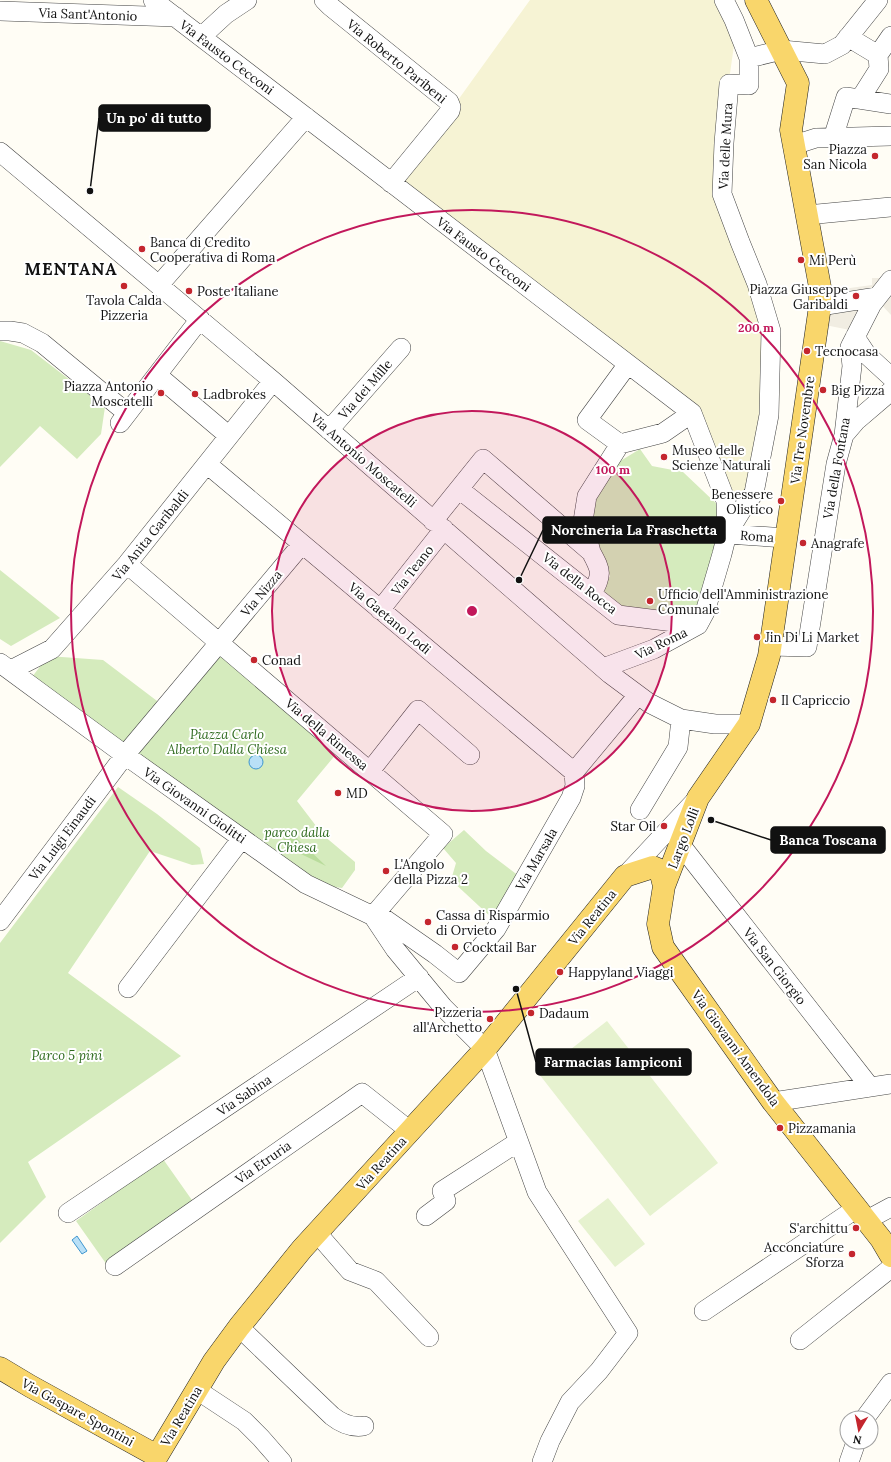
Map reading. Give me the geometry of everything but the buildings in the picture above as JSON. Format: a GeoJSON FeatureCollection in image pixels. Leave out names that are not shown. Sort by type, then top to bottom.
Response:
{"type":"FeatureCollection","features":[{"type":"Feature","properties":{"kind":"main road","name":"Via Tre Novembre"},"geometry":{"type":"LineString","coordinates":[[698,798],[749,724],[770,656],[820,306],[820,287],[791,130],[798,84],[756,0]]}},
{"type":"Feature","properties":{"kind":"main road","name":"Largo Lolli"},"geometry":{"type":"LineString","coordinates":[[664,886],[698,798]]}},
{"type":"Feature","properties":{"kind":"main road","name":"Largo Lolli"},"geometry":{"type":"LineString","coordinates":[[625,876],[653,867],[660,870],[664,886]]}},
{"type":"Feature","properties":{"kind":"main road","name":"Via Reatina"},"geometry":{"type":"LineString","coordinates":[[159,1460],[214,1361],[239,1327],[317,1232],[485,1049],[625,876]]}},
{"type":"Feature","properties":{"kind":"main road","name":"Via Giovanni Amendola"},"geometry":{"type":"LineString","coordinates":[[664,886],[658,924],[663,948],[773,1102],[882,1239],[891,1256]]}},
{"type":"Feature","properties":{"kind":"main road","name":"Via Gaspare Spontini"},"geometry":{"type":"LineString","coordinates":[[0,1368],[159,1460]]}},
{"type":"Feature","properties":{"kind":"street","name":"Via Fausto Cecconi"},"geometry":{"type":"LineString","coordinates":[[153,0],[692,413]]}},
{"type":"Feature","properties":{"kind":"street"},"geometry":{"type":"LineString","coordinates":[[201,37],[226,14],[247,0]]}},
{"type":"Feature","properties":{"kind":"street","name":"Via Roberto Paribeni"},"geometry":{"type":"LineString","coordinates":[[324,0],[449,102],[451,106],[450,111],[392,183]]}},
{"type":"Feature","properties":{"kind":"street"},"geometry":{"type":"LineString","coordinates":[[724,0],[734,20],[749,58],[782,50],[825,54],[842,45],[878,0]]}},
{"type":"Feature","properties":{"kind":"street","name":"Via Sant'Antonio"},"geometry":{"type":"LineString","coordinates":[[0,11],[176,17]]}},
{"type":"Feature","properties":{"kind":"street"},"geometry":{"type":"LineString","coordinates":[[833,138],[853,98],[878,69],[878,55],[891,36]]}},
{"type":"Feature","properties":{"kind":"street"},"geometry":{"type":"LineString","coordinates":[[848,37],[878,55]]}},
{"type":"Feature","properties":{"kind":"street","name":"Via delle Mura"},"geometry":{"type":"LineString","coordinates":[[727,534],[743,508],[754,494],[769,415],[771,330],[757,284],[722,194],[724,143],[729,84],[749,85],[749,58]]}},
{"type":"Feature","properties":{"kind":"street"},"geometry":{"type":"LineString","coordinates":[[853,98],[891,104]]}},
{"type":"Feature","properties":{"kind":"street"},"geometry":{"type":"LineString","coordinates":[[159,285],[306,117]]}},
{"type":"Feature","properties":{"kind":"street"},"geometry":{"type":"LineString","coordinates":[[794,145],[816,138],[891,136]]}},
{"type":"Feature","properties":{"kind":"street","name":"Via Antonio Moscatelli"},"geometry":{"type":"LineString","coordinates":[[0,152],[273,381],[603,668],[638,695],[649,703],[681,719],[715,724],[749,724]]}},
{"type":"Feature","properties":{"kind":"street"},"geometry":{"type":"LineString","coordinates":[[807,215],[891,207]]}},
{"type":"Feature","properties":{"kind":"street"},"geometry":{"type":"LineString","coordinates":[[891,280],[877,298],[852,342],[891,377]]}},
{"type":"Feature","properties":{"kind":"street"},"geometry":{"type":"LineString","coordinates":[[820,306],[877,298]]}},
{"type":"Feature","properties":{"kind":"street"},"geometry":{"type":"LineString","coordinates":[[0,331],[23,333],[38,340],[123,418],[200,319]]}},
{"type":"Feature","properties":{"kind":"street","name":"Via della Fontana"},"geometry":{"type":"LineString","coordinates":[[771,646],[807,647],[836,464],[844,435],[852,366],[852,342]]}},
{"type":"Feature","properties":{"kind":"street","name":"Via dei Mille"},"geometry":{"type":"LineString","coordinates":[[329,430],[401,348]]}},
{"type":"Feature","properties":{"kind":"street"},"geometry":{"type":"LineString","coordinates":[[620,444],[587,420],[628,364]]}},
{"type":"Feature","properties":{"kind":"street"},"geometry":{"type":"LineString","coordinates":[[157,375],[229,436]]}},
{"type":"Feature","properties":{"kind":"street","name":"Via Anita Garibaldi"},"geometry":{"type":"LineString","coordinates":[[5,667],[52,649],[128,564],[273,381]]}},
{"type":"Feature","properties":{"kind":"street"},"geometry":{"type":"LineString","coordinates":[[844,435],[856,421],[891,391]]}},
{"type":"Feature","properties":{"kind":"street"},"geometry":{"type":"LineString","coordinates":[[592,594],[600,578],[599,567],[591,552],[582,521],[587,496],[620,444],[663,433],[692,413],[726,501],[727,534]]}},
{"type":"Feature","properties":{"kind":"street","name":"Via Teano"},"geometry":{"type":"LineString","coordinates":[[380,610],[438,525],[459,488],[483,459],[591,552]]}},
{"type":"Feature","properties":{"kind":"street","name":"Via Gaetano Lodi"},"geometry":{"type":"LineString","coordinates":[[207,464],[574,772]]}},
{"type":"Feature","properties":{"kind":"street","name":"Via della Rocca"},"geometry":{"type":"LineString","coordinates":[[459,488],[618,615],[698,625]]}},
{"type":"Feature","properties":{"kind":"street","name":"Roma"},"geometry":{"type":"LineString","coordinates":[[727,534],[786,538]]}},
{"type":"Feature","properties":{"kind":"street","name":"Via Roma"},"geometry":{"type":"LineString","coordinates":[[603,668],[654,649],[698,625],[705,612],[727,534]]}},
{"type":"Feature","properties":{"kind":"street","name":"Via Nizza"},"geometry":{"type":"LineString","coordinates":[[220,642],[302,544]]}},
{"type":"Feature","properties":{"kind":"street","name":"Via della Rimessa"},"geometry":{"type":"LineString","coordinates":[[128,564],[443,834],[374,915]]}},
{"type":"Feature","properties":{"kind":"street"},"geometry":{"type":"LineString","coordinates":[[125,755],[220,642]]}},
{"type":"Feature","properties":{"kind":"street","name":"Via Giovanni Giolitti"},"geometry":{"type":"LineString","coordinates":[[5,667],[125,755],[306,884],[374,915],[435,954]]}},
{"type":"Feature","properties":{"kind":"street"},"geometry":{"type":"LineString","coordinates":[[574,772],[638,695]]}},
{"type":"Feature","properties":{"kind":"street"},"geometry":{"type":"LineString","coordinates":[[370,771],[418,710],[470,755]]}},
{"type":"Feature","properties":{"kind":"street"},"geometry":{"type":"LineString","coordinates":[[640,810],[678,747],[681,719]]}},
{"type":"Feature","properties":{"kind":"street","name":"Via Luigi Einaudi"},"geometry":{"type":"LineString","coordinates":[[1,917],[125,755]]}},
{"type":"Feature","properties":{"kind":"street","name":"Via Marsala"},"geometry":{"type":"LineString","coordinates":[[435,954],[459,973],[496,929],[571,798],[575,786],[574,772]]}},
{"type":"Feature","properties":{"kind":"street","name":"Largo Lolli"},"geometry":{"type":"LineString","coordinates":[[625,876],[698,798]]}},
{"type":"Feature","properties":{"kind":"street"},"geometry":{"type":"LineString","coordinates":[[128,988],[242,838]]}},
{"type":"Feature","properties":{"kind":"street","name":"Via San Giorgio"},"geometry":{"type":"LineString","coordinates":[[680,844],[870,1088]]}},
{"type":"Feature","properties":{"kind":"street"},"geometry":{"type":"LineString","coordinates":[[374,915],[395,949],[443,1007],[485,1049],[537,1192],[628,1332],[599,1371],[570,1402],[550,1441],[542,1462]]}},
{"type":"Feature","properties":{"kind":"street"},"geometry":{"type":"LineString","coordinates":[[416,974],[435,954]]}},
{"type":"Feature","properties":{"kind":"street","name":"Via Sabina"},"geometry":{"type":"LineString","coordinates":[[68,1213],[416,974]]}},
{"type":"Feature","properties":{"kind":"street"},"geometry":{"type":"LineString","coordinates":[[773,1102],[891,1084]]}},
{"type":"Feature","properties":{"kind":"street","name":"Via Etruria"},"geometry":{"type":"LineString","coordinates":[[115,1266],[362,1093],[410,1131]]}},
{"type":"Feature","properties":{"kind":"street"},"geometry":{"type":"LineString","coordinates":[[426,1216],[446,1201],[442,1190],[518,1142]]}},
{"type":"Feature","properties":{"kind":"street"},"geometry":{"type":"LineString","coordinates":[[704,1312],[862,1214],[891,1208]]}},
{"type":"Feature","properties":{"kind":"street"},"geometry":{"type":"LineString","coordinates":[[317,1232],[350,1271],[376,1281],[429,1337]]}},
{"type":"Feature","properties":{"kind":"street"},"geometry":{"type":"LineString","coordinates":[[800,1340],[891,1268]]}},
{"type":"Feature","properties":{"kind":"street"},"geometry":{"type":"LineString","coordinates":[[239,1327],[332,1416],[344,1424],[351,1426],[364,1426]]}},
{"type":"Feature","properties":{"kind":"street"},"geometry":{"type":"LineString","coordinates":[[871,1410],[891,1383]]}},
{"type":"Feature","properties":{"kind":"street"},"geometry":{"type":"LineString","coordinates":[[197,1390],[250,1426],[282,1462]]}},
{"type":"Feature","properties":{"kind":"street"},"geometry":{"type":"LineString","coordinates":[[849,1462],[853,1450]]}},
{"type":"Feature","properties":{"kind":"shaded area"},"geometry":{"type":"Polygon","coordinates":[[[530,0],[715,0],[735,38],[714,187],[767,317],[763,420],[751,480],[734,513],[696,412],[399,182],[530,0]]]}},
{"type":"Feature","properties":{"kind":"shaded area","name":"Piazza Giuseppe Garibaldi"},"geometry":{"type":"Polygon","coordinates":[[[891,269],[891,315],[879,302],[850,330],[825,325],[828,291],[872,285],[872,278],[882,278],[891,269]]]}},
{"type":"Feature","properties":{"kind":"green space"},"geometry":{"type":"Polygon","coordinates":[[[0,341],[31,350],[105,407],[101,434],[77,459],[40,426],[0,467],[0,341]]]}},
{"type":"Feature","properties":{"kind":"green space"},"geometry":{"type":"Polygon","coordinates":[[[640,449],[652,466],[683,472],[721,508],[718,551],[695,618],[619,608],[599,591],[610,576],[591,523],[596,494],[617,463],[640,449]]]}},
{"type":"Feature","properties":{"kind":"green space"},"geometry":{"type":"Polygon","coordinates":[[[0,570],[60,618],[11,646],[0,639],[0,570]]]}},
{"type":"Feature","properties":{"kind":"green space","name":"Piazza Carlo Alberto Dalla Chiesa"},"geometry":{"type":"Polygon","coordinates":[[[220,642],[342,747],[297,801],[323,835],[355,862],[355,870],[342,888],[327,886],[260,846],[32,677],[48,656],[103,660],[165,707],[220,642]]]}},
{"type":"Feature","properties":{"kind":"green space","name":"Parco 5 pini"},"geometry":{"type":"Polygon","coordinates":[[[118,787],[157,814],[200,848],[204,864],[192,865],[150,851],[68,973],[181,1056],[28,1162],[46,1197],[0,1243],[0,943],[118,787]]]}},
{"type":"Feature","properties":{"kind":"green space"},"geometry":{"type":"Polygon","coordinates":[[[464,830],[486,851],[519,876],[493,919],[451,880],[456,863],[443,848],[464,830]]]}},
{"type":"Feature","properties":{"kind":"green space","name":"parco dalla Chiesa"},"geometry":{"type":"Polygon","coordinates":[[[290,832],[326,866],[280,844],[290,832]]]}},
{"type":"Feature","properties":{"kind":"green space"},"geometry":{"type":"Polygon","coordinates":[[[607,1021],[718,1163],[650,1216],[539,1074],[607,1021]]]}},
{"type":"Feature","properties":{"kind":"green space"},"geometry":{"type":"Polygon","coordinates":[[[163,1159],[194,1203],[107,1265],[76,1221],[163,1159]]]}},
{"type":"Feature","properties":{"kind":"green space"},"geometry":{"type":"Polygon","coordinates":[[[608,1198],[645,1244],[615,1267],[578,1221],[608,1198]]]}},
{"type":"Feature","properties":{"kind":"water"},"geometry":{"type":"Polygon","coordinates":[[[253,755],[259,755],[263,759],[263,765],[259,769],[253,769],[249,765],[249,759],[253,755]]]}},
{"type":"Feature","properties":{"kind":"water"},"geometry":{"type":"Polygon","coordinates":[[[77,1236],[87,1251],[82,1254],[72,1240],[77,1236]]]}},
{"type":"Feature","properties":{"kind":"place","name":"Piazza San Nicola"},"geometry":{"type":"Point","coordinates":[875,156]}},
{"type":"Feature","properties":{"kind":"place","name":"Un po' di tutto"},"geometry":{"type":"Point","coordinates":[90,191]}},
{"type":"Feature","properties":{"kind":"place","name":"Banca di Credito Cooperativa di Roma"},"geometry":{"type":"Point","coordinates":[142,249]}},
{"type":"Feature","properties":{"kind":"place","name":"Mi Perù"},"geometry":{"type":"Point","coordinates":[801,260]}},
{"type":"Feature","properties":{"kind":"place","name":"Tavola Calda Pizzeria"},"geometry":{"type":"Point","coordinates":[124,286]}},
{"type":"Feature","properties":{"kind":"place","name":"Poste Italiane"},"geometry":{"type":"Point","coordinates":[189,291]}},
{"type":"Feature","properties":{"kind":"place","name":"Piazza Giuseppe Garibaldi"},"geometry":{"type":"Point","coordinates":[856,296]}},
{"type":"Feature","properties":{"kind":"place","name":"Tecnocasa"},"geometry":{"type":"Point","coordinates":[807,351]}},
{"type":"Feature","properties":{"kind":"place","name":"Big Pizza"},"geometry":{"type":"Point","coordinates":[823,390]}},
{"type":"Feature","properties":{"kind":"place","name":"Piazza Antonio Moscatelli"},"geometry":{"type":"Point","coordinates":[161,393]}},
{"type":"Feature","properties":{"kind":"place","name":"Ladbrokes"},"geometry":{"type":"Point","coordinates":[195,394]}},
{"type":"Feature","properties":{"kind":"place","name":"Museo delle Scienze Naturali"},"geometry":{"type":"Point","coordinates":[664,457]}},
{"type":"Feature","properties":{"kind":"place","name":"Benessere Olistico"},"geometry":{"type":"Point","coordinates":[781,501]}},
{"type":"Feature","properties":{"kind":"place","name":"Anagrafe"},"geometry":{"type":"Point","coordinates":[803,543]}},
{"type":"Feature","properties":{"kind":"place","name":"Norcineria La Fraschetta"},"geometry":{"type":"Point","coordinates":[519,580]}},
{"type":"Feature","properties":{"kind":"place","name":"Ufficio dell'Amministrazione Comunale"},"geometry":{"type":"Point","coordinates":[650,601]}},
{"type":"Feature","properties":{"kind":"place","name":"Jin Di Li Market"},"geometry":{"type":"Point","coordinates":[757,637]}},
{"type":"Feature","properties":{"kind":"place","name":"Conad"},"geometry":{"type":"Point","coordinates":[254,660]}},
{"type":"Feature","properties":{"kind":"place","name":"Il Capriccio"},"geometry":{"type":"Point","coordinates":[773,700]}},
{"type":"Feature","properties":{"kind":"place","name":"MD"},"geometry":{"type":"Point","coordinates":[338,793]}},
{"type":"Feature","properties":{"kind":"place","name":"Banca Toscana"},"geometry":{"type":"Point","coordinates":[711,820]}},
{"type":"Feature","properties":{"kind":"place","name":"Star Oil"},"geometry":{"type":"Point","coordinates":[664,826]}},
{"type":"Feature","properties":{"kind":"place","name":"L'Angolo della Pizza 2"},"geometry":{"type":"Point","coordinates":[386,871]}},
{"type":"Feature","properties":{"kind":"place","name":"Cassa di Risparmio di Orvieto"},"geometry":{"type":"Point","coordinates":[428,922]}},
{"type":"Feature","properties":{"kind":"place","name":"Cocktail Bar"},"geometry":{"type":"Point","coordinates":[455,947]}},
{"type":"Feature","properties":{"kind":"place","name":"Happyland Viaggi"},"geometry":{"type":"Point","coordinates":[560,972]}},
{"type":"Feature","properties":{"kind":"place","name":"Farmacias Iampiconi"},"geometry":{"type":"Point","coordinates":[516,989]}},
{"type":"Feature","properties":{"kind":"place","name":"Dadaum"},"geometry":{"type":"Point","coordinates":[531,1013]}},
{"type":"Feature","properties":{"kind":"place","name":"Pizzeria all'Archetto"},"geometry":{"type":"Point","coordinates":[490,1019]}},
{"type":"Feature","properties":{"kind":"place","name":"Pizzamania"},"geometry":{"type":"Point","coordinates":[780,1128]}},
{"type":"Feature","properties":{"kind":"place","name":"S'archittu"},"geometry":{"type":"Point","coordinates":[856,1228]}},
{"type":"Feature","properties":{"kind":"place","name":"Acconciature Sforza"},"geometry":{"type":"Point","coordinates":[852,1254]}},
{"type":"Feature","properties":{"kind":"district","name":"MENTANA"},"geometry":{"type":"Point","coordinates":[71,269]}}]}
